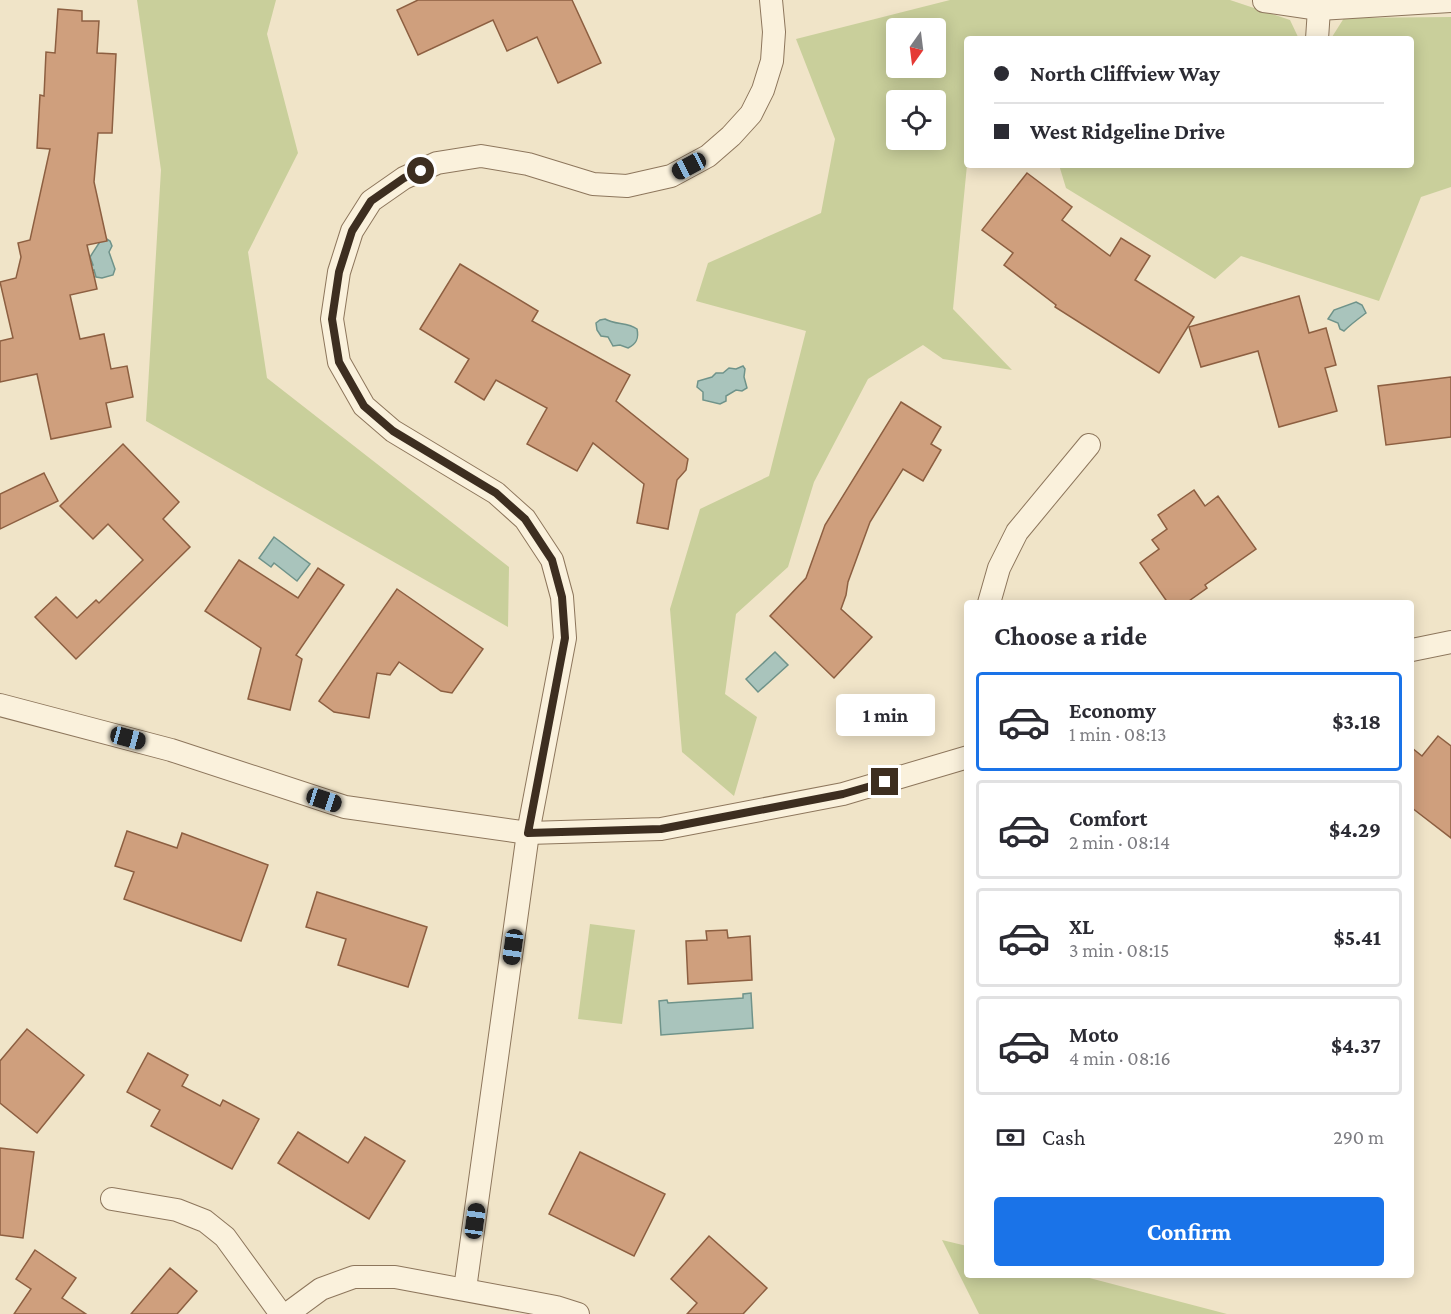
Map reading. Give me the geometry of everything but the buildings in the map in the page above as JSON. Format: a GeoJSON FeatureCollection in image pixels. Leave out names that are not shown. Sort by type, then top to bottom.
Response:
{"type":"FeatureCollection","features":[{"type":"Feature","properties":{"kind":"street"},"geometry":{"type":"LineString","coordinates":[[465,1289],[528,833],[565,638],[562,597],[552,560],[525,519],[496,493],[393,431],[364,406],[339,362],[332,319],[339,272],[352,231],[371,201],[404,178],[437,164],[481,156],[528,164],[592,184],[627,186],[671,176],[708,156],[751,114],[763,90],[772,61],[774,32],[771,0]]}},
{"type":"Feature","properties":{"kind":"street"},"geometry":{"type":"LineString","coordinates":[[1264,1],[1318,9],[1451,2]]}},
{"type":"Feature","properties":{"kind":"street"},"geometry":{"type":"LineString","coordinates":[[1317,36],[1318,9]]}},
{"type":"Feature","properties":{"kind":"street"},"geometry":{"type":"LineString","coordinates":[[990,600],[999,568],[1017,532],[1089,445]]}},
{"type":"Feature","properties":{"kind":"street"},"geometry":{"type":"LineString","coordinates":[[1414,650],[1451,642]]}},
{"type":"Feature","properties":{"kind":"street"},"geometry":{"type":"LineString","coordinates":[[0,705],[171,750],[345,807],[528,833],[661,829],[843,794],[964,758]]}},
{"type":"Feature","properties":{"kind":"street"},"geometry":{"type":"LineString","coordinates":[[112,1199],[177,1210],[205,1221],[225,1236],[281,1314]]}},
{"type":"Feature","properties":{"kind":"street"},"geometry":{"type":"LineString","coordinates":[[287,1314],[321,1289],[354,1276],[395,1277],[556,1307],[578,1314]]}},
{"type":"Feature","properties":{"kind":"green space"},"geometry":{"type":"Polygon","coordinates":[[[137,0],[276,0],[267,34],[298,153],[248,252],[267,378],[509,567],[508,627],[146,421],[161,170],[137,0]]]}},
{"type":"Feature","properties":{"kind":"green space"},"geometry":{"type":"Polygon","coordinates":[[[950,0],[1230,0],[1290,20],[1298,36],[964,36],[964,168],[967,168],[953,309],[1012,370],[943,359],[923,345],[868,379],[814,482],[788,567],[736,614],[725,694],[757,717],[734,796],[682,752],[670,609],[700,509],[769,476],[806,331],[696,301],[708,263],[821,213],[835,139],[796,39],[950,0]]]}},
{"type":"Feature","properties":{"kind":"green space"},"geometry":{"type":"Polygon","coordinates":[[[1451,17],[1451,187],[1421,197],[1379,301],[1241,256],[1215,279],[1066,188],[1060,168],[1414,168],[1414,36],[1333,36],[1344,18],[1451,17]]]}},
{"type":"Feature","properties":{"kind":"green space"},"geometry":{"type":"Polygon","coordinates":[[[590,924],[635,930],[622,1024],[578,1019],[590,924]]]}},
{"type":"Feature","properties":{"kind":"green space"},"geometry":{"type":"Polygon","coordinates":[[[942,1240],[964,1245],[964,1278],[1089,1278],[1227,1314],[979,1314],[942,1240]]]}},
{"type":"Feature","properties":{"kind":"water"},"geometry":{"type":"Polygon","coordinates":[[[105,238],[112,246],[109,252],[115,269],[113,275],[102,278],[96,277],[94,270],[90,271],[88,266],[93,265],[90,257],[101,240],[105,238]]]}},
{"type":"Feature","properties":{"kind":"water"},"geometry":{"type":"Polygon","coordinates":[[[1356,302],[1362,305],[1366,313],[1344,331],[1340,329],[1338,323],[1328,319],[1334,310],[1356,302]]]}},
{"type":"Feature","properties":{"kind":"water"},"geometry":{"type":"Polygon","coordinates":[[[605,319],[637,329],[635,343],[628,348],[620,345],[613,346],[608,337],[601,336],[597,330],[596,323],[605,319]]]}},
{"type":"Feature","properties":{"kind":"water"},"geometry":{"type":"Polygon","coordinates":[[[743,366],[747,388],[742,391],[736,390],[726,396],[726,401],[720,404],[703,400],[703,392],[697,387],[698,381],[712,377],[716,373],[723,373],[729,368],[736,369],[743,366]]]}},
{"type":"Feature","properties":{"kind":"water"},"geometry":{"type":"Polygon","coordinates":[[[274,537],[310,564],[297,581],[274,563],[271,567],[259,558],[274,537]]]}},
{"type":"Feature","properties":{"kind":"water"},"geometry":{"type":"Polygon","coordinates":[[[775,652],[788,665],[758,692],[746,679],[775,652]]]}},
{"type":"Feature","properties":{"kind":"water"},"geometry":{"type":"Polygon","coordinates":[[[751,993],[753,1028],[661,1035],[659,1001],[667,1000],[668,1003],[743,998],[743,994],[751,993]]]}},
{"type":"Feature","properties":{"kind":"route"},"geometry":{"type":"LineString","coordinates":[[421,171],[404,178],[371,201],[352,231],[339,272],[332,319],[339,362],[364,406],[393,431],[496,493],[525,519],[552,560],[562,597],[565,638],[528,833],[661,829],[843,794],[885,782]]}}]}
